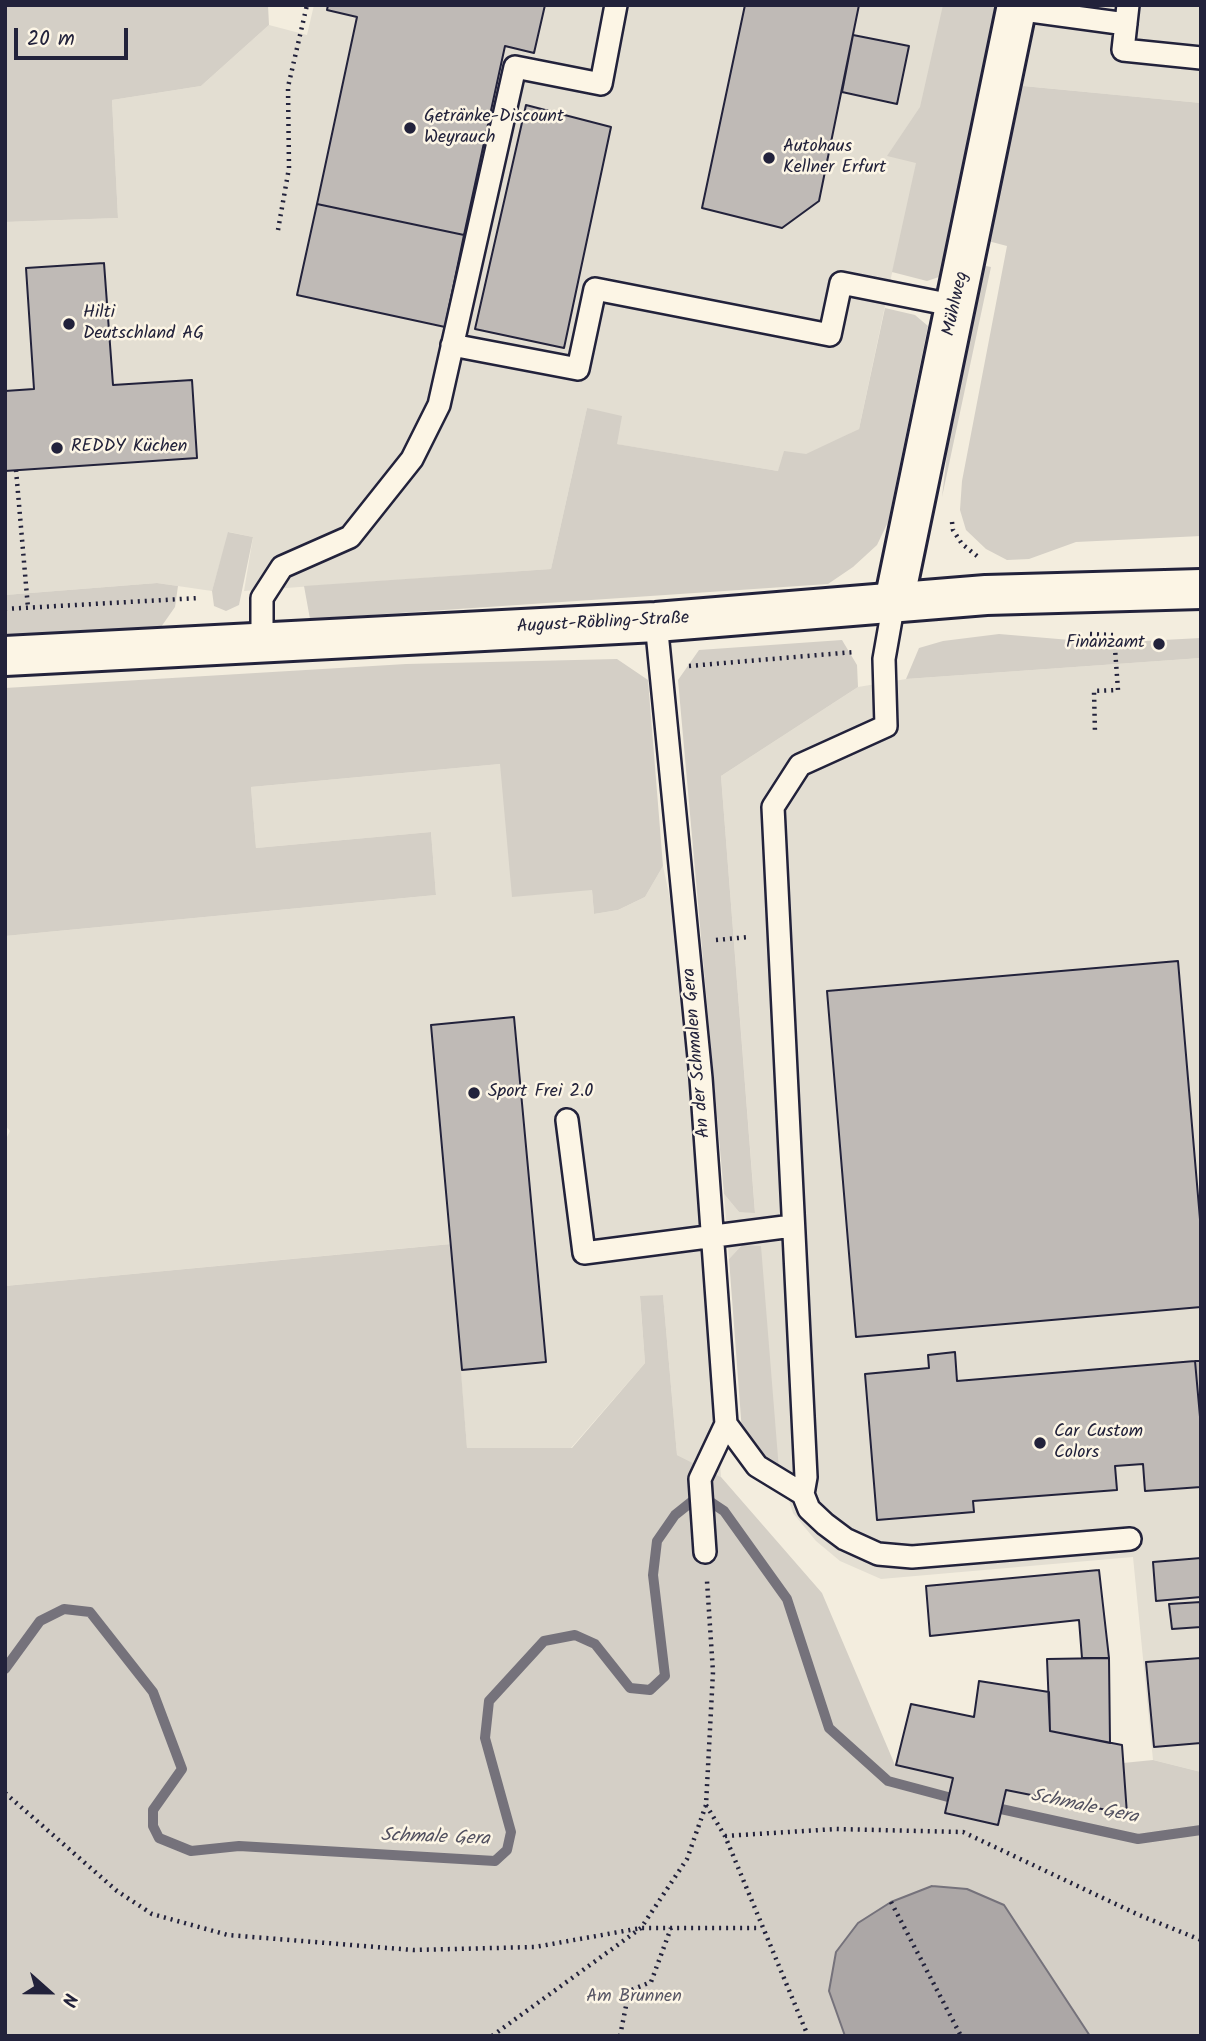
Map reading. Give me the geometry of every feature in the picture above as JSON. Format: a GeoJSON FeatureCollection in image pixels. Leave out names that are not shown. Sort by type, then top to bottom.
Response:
{"type":"FeatureCollection","features":[{"type":"Feature","properties":{"kind":"street","name":"Mühlweg"},"geometry":{"type":"LineString","coordinates":[[894,602],[1017,7]]}},
{"type":"Feature","properties":{"kind":"street","name":"August-Röbling-Straße"},"geometry":{"type":"LineString","coordinates":[[5,656],[656,622],[986,595],[1201,589]]}},
{"type":"Feature","properties":{"kind":"lane"},"geometry":{"type":"LineString","coordinates":[[262,642],[261,598],[282,567],[350,537],[412,460],[439,405],[515,67],[601,84],[616,5]]}},
{"type":"Feature","properties":{"kind":"lane"},"geometry":{"type":"LineString","coordinates":[[1017,7],[1127,15],[1123,50],[1201,58]]}},
{"type":"Feature","properties":{"kind":"lane"},"geometry":{"type":"LineString","coordinates":[[452,345],[578,369],[595,289],[830,335],[841,283],[957,306]]}},
{"type":"Feature","properties":{"kind":"lane"},"geometry":{"type":"LineString","coordinates":[[894,602],[884,659],[886,726],[800,765],[773,807],[806,1477],[803,1494],[809,1509],[825,1524],[845,1539],[878,1554],[912,1558],[1130,1539]]}},
{"type":"Feature","properties":{"kind":"lane","name":"An der Schmalen Gera"},"geometry":{"type":"LineString","coordinates":[[656,622],[714,1237],[726,1424],[700,1479],[704,1544]]}},
{"type":"Feature","properties":{"kind":"lane"},"geometry":{"type":"LineString","coordinates":[[567,1120],[584,1253],[792,1226]]}},
{"type":"Feature","properties":{"kind":"lane"},"geometry":{"type":"LineString","coordinates":[[726,1424],[757,1466],[803,1494]]}},
{"type":"Feature","properties":{"kind":"path"},"geometry":{"type":"LineString","coordinates":[[278,230],[289,167],[288,87],[307,5]]}},
{"type":"Feature","properties":{"kind":"path"},"geometry":{"type":"LineString","coordinates":[[16,470],[28,608]]}},
{"type":"Feature","properties":{"kind":"path"},"geometry":{"type":"LineString","coordinates":[[5,609],[199,598]]}},
{"type":"Feature","properties":{"kind":"path"},"geometry":{"type":"LineString","coordinates":[[1080,633],[1114,635],[1118,690],[1094,691],[1095,734]]}},
{"type":"Feature","properties":{"kind":"path"},"geometry":{"type":"LineString","coordinates":[[687,942],[780,935]]}},
{"type":"Feature","properties":{"kind":"path"},"geometry":{"type":"LineString","coordinates":[[492,2036],[641,1928],[687,1859],[706,1805],[713,1672],[704,1544]]}},
{"type":"Feature","properties":{"kind":"path"},"geometry":{"type":"LineString","coordinates":[[5,1793],[117,1891],[152,1914],[228,1935],[427,1950],[536,1947],[641,1928],[761,1928]]}},
{"type":"Feature","properties":{"kind":"path"},"geometry":{"type":"LineString","coordinates":[[706,1805],[725,1836],[808,2036]]}},
{"type":"Feature","properties":{"kind":"path"},"geometry":{"type":"LineString","coordinates":[[725,1836],[836,1829],[963,1832],[1139,1915],[1201,1940]]}},
{"type":"Feature","properties":{"kind":"path"},"geometry":{"type":"LineString","coordinates":[[891,1902],[961,2036]]}},
{"type":"Feature","properties":{"kind":"path"},"geometry":{"type":"LineString","coordinates":[[620,2036],[629,1991],[651,1982],[671,1928]]}},
{"type":"Feature","properties":{"kind":"shaded area"},"geometry":{"type":"Polygon","coordinates":[[[314,5],[993,5],[892,273],[859,429],[778,471],[616,444],[587,408],[551,569],[244,591],[253,537],[229,532],[212,591],[157,583],[5,595],[5,222],[118,218],[112,100],[201,86],[269,25],[307,35],[314,5]]]}},
{"type":"Feature","properties":{"kind":"shaded area"},"geometry":{"type":"Polygon","coordinates":[[[1039,5],[1201,5],[1201,103],[1023,86],[1039,5]]]}},
{"type":"Feature","properties":{"kind":"shaded area"},"geometry":{"type":"Polygon","coordinates":[[[1201,658],[1201,1772],[1153,1760],[1133,1557],[881,1579],[840,1561],[816,1541],[793,1513],[779,1470],[742,1245],[729,1259],[724,1194],[739,1212],[755,1212],[721,776],[858,687],[906,679],[1201,658]]]}},
{"type":"Feature","properties":{"kind":"shaded area"},"geometry":{"type":"Polygon","coordinates":[[[500,764],[592,890],[594,914],[618,910],[645,897],[663,866],[682,955],[697,1108],[721,1477],[677,1455],[663,1295],[640,1297],[645,1363],[571,1448],[467,1448],[450,1244],[5,1286],[5,1141],[10,1131],[5,1125],[5,936],[436,895],[431,832],[256,848],[251,787],[500,764]]]}},
{"type":"Feature","properties":{"kind":"shaded area"},"geometry":{"type":"Polygon","coordinates":[[[932,1886],[967,1889],[1004,1905],[1090,2036],[845,2036],[829,1991],[836,1952],[858,1923],[891,1902],[932,1886]]]}},
{"type":"Feature","properties":{"kind":"green space"},"geometry":{"type":"Polygon","coordinates":[[[5,5],[268,5],[269,25],[201,86],[112,100],[118,218],[5,222],[5,5]]]}},
{"type":"Feature","properties":{"kind":"green space"},"geometry":{"type":"Polygon","coordinates":[[[943,5],[1000,5],[945,275],[927,281],[892,272],[916,163],[887,156],[920,107],[943,5]]]}},
{"type":"Feature","properties":{"kind":"green space"},"geometry":{"type":"Polygon","coordinates":[[[1023,86],[1201,103],[1201,536],[1076,542],[1029,559],[1007,560],[986,549],[966,530],[960,510],[962,481],[1007,246],[988,241],[1023,86]]]}},
{"type":"Feature","properties":{"kind":"green space"},"geometry":{"type":"Polygon","coordinates":[[[981,265],[991,267],[942,497],[954,394],[981,265]]]}},
{"type":"Feature","properties":{"kind":"green space"},"geometry":{"type":"Polygon","coordinates":[[[885,308],[915,315],[928,326],[888,522],[877,545],[853,567],[828,584],[310,619],[304,586],[551,569],[587,408],[622,416],[617,444],[778,471],[784,451],[806,454],[859,429],[885,308]]]}},
{"type":"Feature","properties":{"kind":"green space"},"geometry":{"type":"Polygon","coordinates":[[[228,532],[253,537],[239,605],[226,611],[214,606],[212,591],[228,532]]]}},
{"type":"Feature","properties":{"kind":"green space"},"geometry":{"type":"Polygon","coordinates":[[[157,583],[178,586],[175,607],[161,627],[5,637],[5,595],[157,583]]]}},
{"type":"Feature","properties":{"kind":"green space"},"geometry":{"type":"Polygon","coordinates":[[[999,634],[1106,643],[1201,638],[1201,658],[906,679],[919,648],[943,641],[999,634]]]}},
{"type":"Feature","properties":{"kind":"green space"},"geometry":{"type":"Polygon","coordinates":[[[842,640],[857,665],[858,687],[721,776],[755,1213],[739,1212],[724,1194],[678,680],[699,650],[842,640]]]}},
{"type":"Feature","properties":{"kind":"green space"},"geometry":{"type":"Polygon","coordinates":[[[617,659],[648,680],[663,866],[645,897],[618,910],[594,914],[592,890],[512,897],[500,764],[251,787],[256,848],[431,832],[436,895],[5,936],[5,688],[406,664],[617,659]]]}},
{"type":"Feature","properties":{"kind":"green space","name":"Am Brunnen"},"geometry":{"type":"Polygon","coordinates":[[[451,1244],[467,1448],[572,1448],[645,1363],[640,1296],[663,1295],[677,1455],[721,1477],[822,1593],[895,1765],[953,1778],[945,1813],[998,1824],[1006,1790],[1126,1814],[1123,1763],[1153,1760],[1201,1772],[1201,2036],[1090,2036],[1004,1905],[829,1991],[845,2036],[5,2036],[5,1286],[451,1244]]]}},
{"type":"Feature","properties":{"kind":"green space"},"geometry":{"type":"Polygon","coordinates":[[[742,1245],[761,1246],[779,1470],[743,1445],[729,1259],[742,1245]]]}},
{"type":"Feature","properties":{"kind":"building","name":"Getränke-Discount Weyrauch"},"geometry":{"type":"Polygon","coordinates":[[[328,5],[545,5],[534,53],[505,46],[464,235],[317,204],[357,17],[327,10],[328,5]]]}},
{"type":"Feature","properties":{"kind":"building"},"geometry":{"type":"Polygon","coordinates":[[[745,5],[859,5],[819,201],[782,228],[702,208],[745,5]]]}},
{"type":"Feature","properties":{"kind":"building"},"geometry":{"type":"Polygon","coordinates":[[[853,35],[909,46],[897,104],[842,92],[853,35]]]}},
{"type":"Feature","properties":{"kind":"building"},"geometry":{"type":"Polygon","coordinates":[[[526,105],[611,127],[564,348],[475,329],[526,105]]]}},
{"type":"Feature","properties":{"kind":"building"},"geometry":{"type":"Polygon","coordinates":[[[317,204],[464,235],[445,327],[297,295],[317,204]]]}},
{"type":"Feature","properties":{"kind":"building","name":"Hilti Deutschland AG"},"geometry":{"type":"Polygon","coordinates":[[[104,263],[113,385],[192,380],[197,458],[5,471],[5,391],[34,389],[26,268],[104,263]]]}},
{"type":"Feature","properties":{"kind":"building"},"geometry":{"type":"Polygon","coordinates":[[[1178,961],[1201,1231],[1201,1307],[856,1337],[827,991],[1178,961]]]}},
{"type":"Feature","properties":{"kind":"building"},"geometry":{"type":"Polygon","coordinates":[[[514,1017],[546,1362],[462,1370],[431,1025],[514,1017]]]}},
{"type":"Feature","properties":{"kind":"building"},"geometry":{"type":"Polygon","coordinates":[[[955,1352],[957,1381],[1195,1361],[1201,1428],[1201,1487],[1145,1491],[1143,1464],[1115,1466],[1117,1490],[973,1501],[974,1512],[877,1520],[865,1374],[929,1368],[928,1355],[955,1352]]]}},
{"type":"Feature","properties":{"kind":"building"},"geometry":{"type":"Polygon","coordinates":[[[1195,1361],[1201,1361],[1201,1428],[1195,1361]]]}},
{"type":"Feature","properties":{"kind":"building"},"geometry":{"type":"Polygon","coordinates":[[[1201,1558],[1201,1597],[1156,1601],[1153,1562],[1201,1558]]]}},
{"type":"Feature","properties":{"kind":"building"},"geometry":{"type":"Polygon","coordinates":[[[1099,1570],[1109,1658],[1082,1658],[1079,1620],[930,1636],[926,1586],[1099,1570]]]}},
{"type":"Feature","properties":{"kind":"building"},"geometry":{"type":"Polygon","coordinates":[[[1201,1602],[1201,1627],[1172,1629],[1169,1604],[1201,1602]]]}},
{"type":"Feature","properties":{"kind":"building"},"geometry":{"type":"Polygon","coordinates":[[[1109,1658],[1110,1743],[1050,1731],[1047,1659],[1109,1658]]]}},
{"type":"Feature","properties":{"kind":"building"},"geometry":{"type":"Polygon","coordinates":[[[1201,1658],[1201,1743],[1154,1747],[1146,1662],[1201,1658]]]}},
{"type":"Feature","properties":{"kind":"building"},"geometry":{"type":"Polygon","coordinates":[[[979,1681],[1049,1692],[1050,1731],[1122,1745],[1127,1814],[1006,1790],[998,1825],[945,1813],[953,1778],[896,1765],[911,1704],[974,1717],[979,1681]]]}},
{"type":"Feature","properties":{"kind":"waterway","name":"Schmale Gera"},"geometry":{"type":"LineString","coordinates":[[5,1669],[40,1621],[64,1609],[90,1612],[153,1692],[182,1769],[153,1810],[153,1826],[159,1838],[191,1851],[239,1846],[495,1861],[507,1850],[511,1832],[485,1738],[489,1701],[544,1641],[575,1635],[595,1644],[630,1688],[650,1690],[665,1676],[653,1575],[657,1541],[675,1515],[700,1495],[724,1511],[787,1599],[829,1728],[888,1781],[948,1797]]}},
{"type":"Feature","properties":{"kind":"waterway","name":"Schmale Gera"},"geometry":{"type":"LineString","coordinates":[[1001,1809],[1138,1839],[1201,1830]]}},
{"type":"Feature","properties":{"kind":"place","name":"Getränke-Discount Weyrauch"},"geometry":{"type":"Point","coordinates":[410,128]}},
{"type":"Feature","properties":{"kind":"place","name":"Autohaus Kellner Erfurt"},"geometry":{"type":"Point","coordinates":[769,158]}},
{"type":"Feature","properties":{"kind":"place","name":"Hilti Deutschland AG"},"geometry":{"type":"Point","coordinates":[69,324]}},
{"type":"Feature","properties":{"kind":"place","name":"REDDY Küchen"},"geometry":{"type":"Point","coordinates":[57,448]}},
{"type":"Feature","properties":{"kind":"place","name":"Finanzamt"},"geometry":{"type":"Point","coordinates":[1159,644]}},
{"type":"Feature","properties":{"kind":"place","name":"Sport Frei 2.0"},"geometry":{"type":"Point","coordinates":[474,1093]}},
{"type":"Feature","properties":{"kind":"place","name":"Car Custom Colors"},"geometry":{"type":"Point","coordinates":[1040,1443]}}]}
